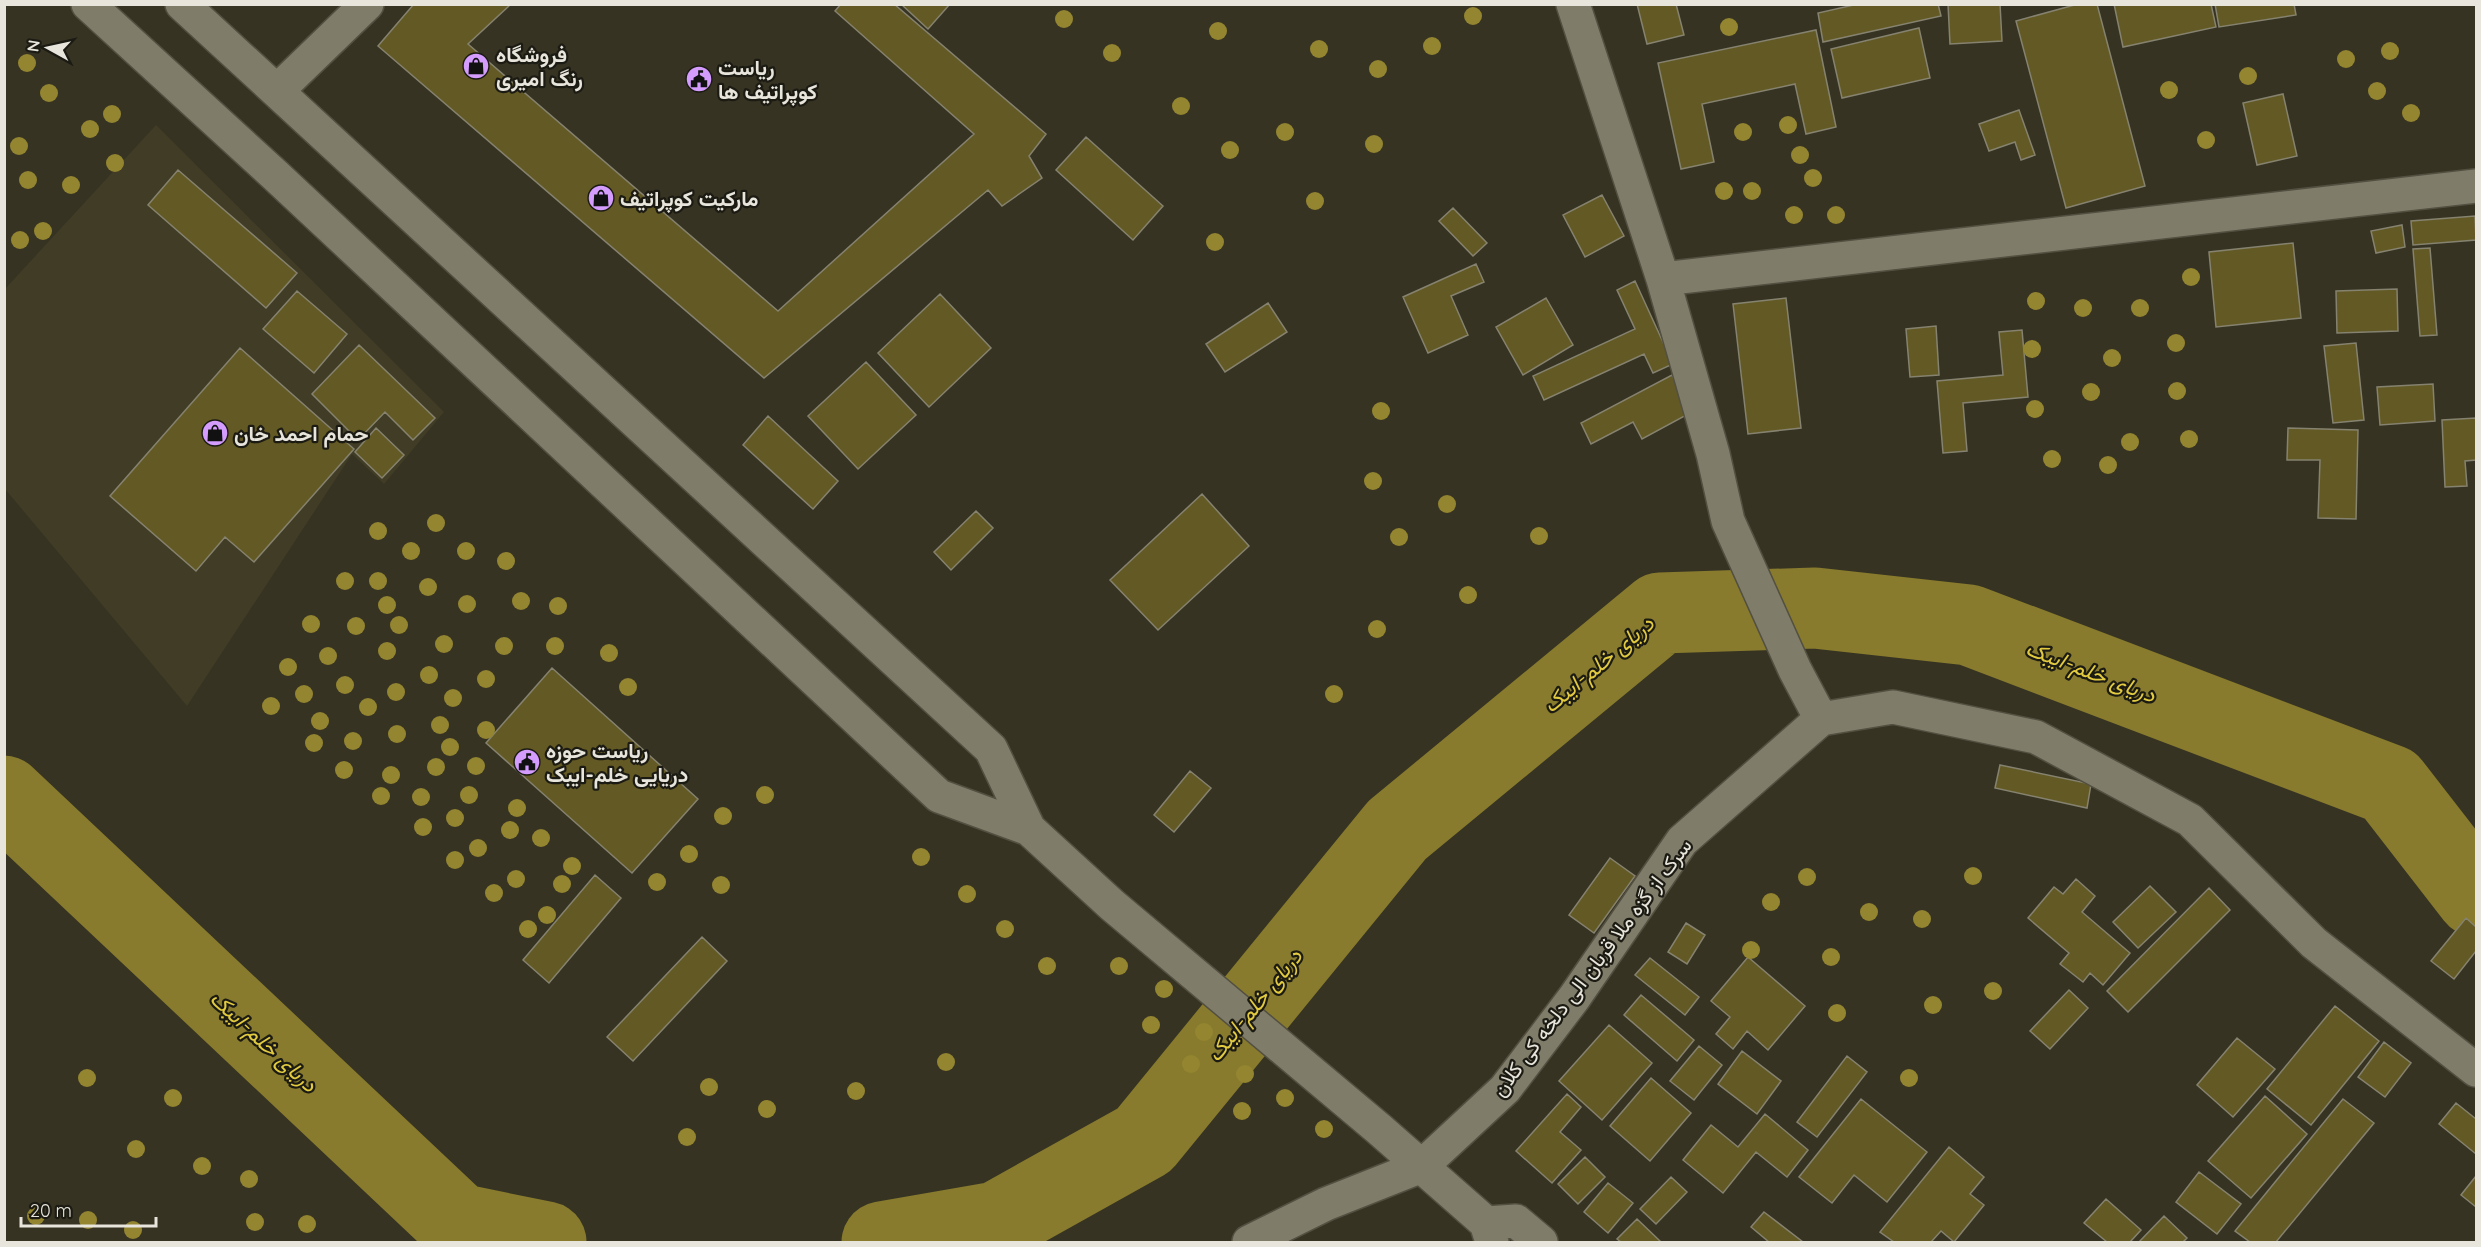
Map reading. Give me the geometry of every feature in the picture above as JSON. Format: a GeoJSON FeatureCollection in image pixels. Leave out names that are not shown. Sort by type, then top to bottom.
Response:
{"type":"FeatureCollection","features":[{"type":"Feature","properties":{"kind":"street"},"geometry":{"type":"LineString","coordinates":[[88,4],[284,183],[939,796],[1029,829],[1112,905],[1422,1166],[1489,1233],[1516,1221],[1542,1242]]}},
{"type":"Feature","properties":{"kind":"street"},"geometry":{"type":"LineString","coordinates":[[182,4],[991,748],[1029,829]]}},
{"type":"Feature","properties":{"kind":"street"},"geometry":{"type":"LineString","coordinates":[[277,91],[367,4]]}},
{"type":"Feature","properties":{"kind":"street"},"geometry":{"type":"LineString","coordinates":[[1573,4],[1663,279],[1713,454],[1728,521],[1795,670],[1821,719],[1893,707],[2036,737],[2190,820],[2314,943],[2476,1070]]}},
{"type":"Feature","properties":{"kind":"street"},"geometry":{"type":"LineString","coordinates":[[1663,279],[2476,186]]}},
{"type":"Feature","properties":{"kind":"street","name":"سرک از گزه ملا قربان الی دلخه کی کلان"},"geometry":{"type":"LineString","coordinates":[[1249,1242],[1326,1204],[1422,1166],[1505,1089],[1574,998],[1682,841],[1821,719]]}},
{"type":"Feature","properties":{"kind":"shaded area","name":"حمام احمد خان"},"geometry":{"type":"Polygon","coordinates":[[[156,125],[444,412],[384,484],[352,454],[187,706],[5,489],[4,290],[156,125]]]}},
{"type":"Feature","properties":{"kind":"building","name":"مارکیت کوپراتیف"},"geometry":{"type":"Polygon","coordinates":[[[414,4],[511,4],[468,44],[778,311],[974,134],[835,11],[841,4],[894,4],[1046,134],[1029,156],[1042,178],[1002,206],[988,190],[764,378],[378,46],[414,4]]]}},
{"type":"Feature","properties":{"kind":"building"},"geometry":{"type":"Polygon","coordinates":[[[901,4],[950,4],[928,29],[901,4]]]}},
{"type":"Feature","properties":{"kind":"building"},"geometry":{"type":"Polygon","coordinates":[[[1637,4],[1676,4],[1684,35],[1647,44],[1637,4]]]}},
{"type":"Feature","properties":{"kind":"building"},"geometry":{"type":"Polygon","coordinates":[[[1858,4],[1938,4],[1941,16],[1823,42],[1818,13],[1858,4]]]}},
{"type":"Feature","properties":{"kind":"building"},"geometry":{"type":"Polygon","coordinates":[[[1948,4],[2000,4],[2002,41],[1950,44],[1948,4]]]}},
{"type":"Feature","properties":{"kind":"building"},"geometry":{"type":"Polygon","coordinates":[[[2078,4],[2097,4],[2145,186],[2066,208],[2016,21],[2078,4]]]}},
{"type":"Feature","properties":{"kind":"building"},"geometry":{"type":"Polygon","coordinates":[[[2114,4],[2211,4],[2216,27],[2123,47],[2114,4]]]}},
{"type":"Feature","properties":{"kind":"building"},"geometry":{"type":"Polygon","coordinates":[[[2215,4],[2294,4],[2296,15],[2219,27],[2215,4]]]}},
{"type":"Feature","properties":{"kind":"building"},"geometry":{"type":"Polygon","coordinates":[[[1919,28],[1930,78],[1842,98],[1831,49],[1919,28]]]}},
{"type":"Feature","properties":{"kind":"building"},"geometry":{"type":"Polygon","coordinates":[[[1816,30],[1836,127],[1806,134],[1795,84],[1702,104],[1714,162],[1681,169],[1658,63],[1816,30]]]}},
{"type":"Feature","properties":{"kind":"building"},"geometry":{"type":"Polygon","coordinates":[[[2283,94],[2297,156],[2257,165],[2243,103],[2283,94]]]}},
{"type":"Feature","properties":{"kind":"building"},"geometry":{"type":"Polygon","coordinates":[[[2019,110],[2035,155],[2021,160],[2015,142],[1989,151],[1979,124],[2019,110]]]}},
{"type":"Feature","properties":{"kind":"building"},"geometry":{"type":"Polygon","coordinates":[[[1086,137],[1163,206],[1133,240],[1056,170],[1086,137]]]}},
{"type":"Feature","properties":{"kind":"building"},"geometry":{"type":"Polygon","coordinates":[[[178,170],[297,273],[266,308],[148,205],[178,170]]]}},
{"type":"Feature","properties":{"kind":"building"},"geometry":{"type":"Polygon","coordinates":[[[1602,195],[1624,236],[1585,257],[1563,215],[1602,195]]]}},
{"type":"Feature","properties":{"kind":"building"},"geometry":{"type":"Polygon","coordinates":[[[1453,208],[1487,243],[1473,256],[1439,221],[1453,208]]]}},
{"type":"Feature","properties":{"kind":"building"},"geometry":{"type":"Polygon","coordinates":[[[2475,216],[2476,240],[2413,245],[2411,221],[2475,216]]]}},
{"type":"Feature","properties":{"kind":"building"},"geometry":{"type":"Polygon","coordinates":[[[2402,225],[2405,247],[2376,253],[2371,231],[2402,225]]]}},
{"type":"Feature","properties":{"kind":"building"},"geometry":{"type":"Polygon","coordinates":[[[2293,243],[2301,318],[2216,327],[2209,252],[2293,243]]]}},
{"type":"Feature","properties":{"kind":"building"},"geometry":{"type":"Polygon","coordinates":[[[2430,248],[2437,335],[2420,336],[2413,249],[2430,248]]]}},
{"type":"Feature","properties":{"kind":"building"},"geometry":{"type":"Polygon","coordinates":[[[1476,264],[1484,282],[1451,296],[1468,335],[1428,353],[1403,297],[1476,264]]]}},
{"type":"Feature","properties":{"kind":"building"},"geometry":{"type":"Polygon","coordinates":[[[1635,281],[1673,364],[1653,373],[1644,354],[1544,400],[1533,376],[1635,329],[1617,290],[1635,281]]]}},
{"type":"Feature","properties":{"kind":"building"},"geometry":{"type":"Polygon","coordinates":[[[2397,289],[2398,331],[2337,333],[2336,291],[2397,289]]]}},
{"type":"Feature","properties":{"kind":"building"},"geometry":{"type":"Polygon","coordinates":[[[297,291],[347,334],[314,373],[263,329],[297,291]]]}},
{"type":"Feature","properties":{"kind":"building"},"geometry":{"type":"Polygon","coordinates":[[[940,294],[991,348],[929,407],[878,353],[940,294]]]}},
{"type":"Feature","properties":{"kind":"building"},"geometry":{"type":"Polygon","coordinates":[[[1546,298],[1573,345],[1523,375],[1496,327],[1546,298]]]}},
{"type":"Feature","properties":{"kind":"building"},"geometry":{"type":"Polygon","coordinates":[[[1786,298],[1801,428],[1748,434],[1733,304],[1786,298]]]}},
{"type":"Feature","properties":{"kind":"building"},"geometry":{"type":"Polygon","coordinates":[[[1268,303],[1287,332],[1225,372],[1206,344],[1268,303]]]}},
{"type":"Feature","properties":{"kind":"building"},"geometry":{"type":"Polygon","coordinates":[[[1936,326],[1939,375],[1910,377],[1906,329],[1936,326]]]}},
{"type":"Feature","properties":{"kind":"building"},"geometry":{"type":"Polygon","coordinates":[[[2022,330],[2028,397],[1963,403],[1967,451],[1943,453],[1937,381],[2003,375],[1999,332],[2022,330]]]}},
{"type":"Feature","properties":{"kind":"building"},"geometry":{"type":"Polygon","coordinates":[[[2356,343],[2364,420],[2333,423],[2324,346],[2356,343]]]}},
{"type":"Feature","properties":{"kind":"building"},"geometry":{"type":"Polygon","coordinates":[[[359,345],[435,418],[413,440],[385,412],[358,440],[312,394],[359,345]]]}},
{"type":"Feature","properties":{"kind":"building"},"geometry":{"type":"Polygon","coordinates":[[[240,348],[354,449],[254,562],[225,537],[196,571],[110,496],[240,348]]]}},
{"type":"Feature","properties":{"kind":"building"},"geometry":{"type":"Polygon","coordinates":[[[866,362],[916,415],[858,469],[808,416],[866,362]]]}},
{"type":"Feature","properties":{"kind":"building"},"geometry":{"type":"Polygon","coordinates":[[[1672,375],[1692,412],[1642,439],[1633,422],[1591,444],[1581,423],[1672,375]]]}},
{"type":"Feature","properties":{"kind":"building"},"geometry":{"type":"Polygon","coordinates":[[[2433,384],[2435,421],[2380,425],[2377,387],[2433,384]]]}},
{"type":"Feature","properties":{"kind":"building"},"geometry":{"type":"Polygon","coordinates":[[[768,416],[838,481],[813,509],[743,445],[768,416]]]}},
{"type":"Feature","properties":{"kind":"building"},"geometry":{"type":"Polygon","coordinates":[[[2476,418],[2476,460],[2465,461],[2467,486],[2445,487],[2442,420],[2476,418]]]}},
{"type":"Feature","properties":{"kind":"building"},"geometry":{"type":"Polygon","coordinates":[[[376,428],[404,455],[382,478],[355,452],[376,428]]]}},
{"type":"Feature","properties":{"kind":"building"},"geometry":{"type":"Polygon","coordinates":[[[2288,428],[2358,430],[2356,519],[2318,518],[2320,460],[2287,460],[2288,428]]]}},
{"type":"Feature","properties":{"kind":"building"},"geometry":{"type":"Polygon","coordinates":[[[1202,494],[1249,546],[1158,630],[1110,580],[1202,494]]]}},
{"type":"Feature","properties":{"kind":"building"},"geometry":{"type":"Polygon","coordinates":[[[976,511],[993,528],[951,570],[934,552],[976,511]]]}},
{"type":"Feature","properties":{"kind":"building"},"geometry":{"type":"Polygon","coordinates":[[[552,668],[698,799],[632,873],[486,743],[552,668]]]}},
{"type":"Feature","properties":{"kind":"building"},"geometry":{"type":"Polygon","coordinates":[[[2000,765],[2091,784],[2087,808],[1995,788],[2000,765]]]}},
{"type":"Feature","properties":{"kind":"building"},"geometry":{"type":"Polygon","coordinates":[[[1190,771],[1211,788],[1174,832],[1154,815],[1190,771]]]}},
{"type":"Feature","properties":{"kind":"building"},"geometry":{"type":"Polygon","coordinates":[[[1610,858],[1635,876],[1594,933],[1569,915],[1610,858]]]}},
{"type":"Feature","properties":{"kind":"building"},"geometry":{"type":"Polygon","coordinates":[[[595,875],[621,898],[549,983],[523,960],[595,875]]]}},
{"type":"Feature","properties":{"kind":"building"},"geometry":{"type":"Polygon","coordinates":[[[2076,879],[2095,896],[2082,912],[2130,953],[2103,985],[2090,973],[2083,982],[2060,964],[2069,953],[2028,918],[2054,887],[2063,894],[2076,879]]]}},
{"type":"Feature","properties":{"kind":"building"},"geometry":{"type":"Polygon","coordinates":[[[2150,886],[2176,912],[2138,948],[2113,922],[2150,886]]]}},
{"type":"Feature","properties":{"kind":"building"},"geometry":{"type":"Polygon","coordinates":[[[2209,888],[2230,910],[2128,1012],[2107,991],[2209,888]]]}},
{"type":"Feature","properties":{"kind":"building"},"geometry":{"type":"Polygon","coordinates":[[[2466,918],[2476,927],[2476,951],[2454,979],[2431,961],[2466,918]]]}},
{"type":"Feature","properties":{"kind":"building"},"geometry":{"type":"Polygon","coordinates":[[[1686,923],[1705,935],[1687,964],[1668,952],[1686,923]]]}},
{"type":"Feature","properties":{"kind":"building"},"geometry":{"type":"Polygon","coordinates":[[[702,937],[727,961],[633,1061],[607,1037],[702,937]]]}},
{"type":"Feature","properties":{"kind":"building"},"geometry":{"type":"Polygon","coordinates":[[[1748,957],[1805,1006],[1768,1050],[1747,1031],[1733,1049],[1716,1034],[1730,1017],[1711,1001],[1748,957]]]}},
{"type":"Feature","properties":{"kind":"building"},"geometry":{"type":"Polygon","coordinates":[[[1650,958],[1699,997],[1685,1015],[1635,975],[1650,958]]]}},
{"type":"Feature","properties":{"kind":"building"},"geometry":{"type":"Polygon","coordinates":[[[2069,990],[2088,1008],[2050,1049],[2030,1031],[2069,990]]]}},
{"type":"Feature","properties":{"kind":"building"},"geometry":{"type":"Polygon","coordinates":[[[1641,995],[1694,1040],[1677,1061],[1624,1015],[1641,995]]]}},
{"type":"Feature","properties":{"kind":"building"},"geometry":{"type":"Polygon","coordinates":[[[2335,1006],[2379,1041],[2311,1125],[2267,1089],[2335,1006]]]}},
{"type":"Feature","properties":{"kind":"building"},"geometry":{"type":"Polygon","coordinates":[[[1609,1025],[1652,1063],[1602,1120],[1559,1081],[1609,1025]]]}},
{"type":"Feature","properties":{"kind":"building"},"geometry":{"type":"Polygon","coordinates":[[[2237,1038],[2275,1069],[2233,1117],[2197,1085],[2237,1038]]]}},
{"type":"Feature","properties":{"kind":"building"},"geometry":{"type":"Polygon","coordinates":[[[2384,1042],[2411,1063],[2385,1097],[2358,1077],[2384,1042]]]}},
{"type":"Feature","properties":{"kind":"building"},"geometry":{"type":"Polygon","coordinates":[[[1699,1046],[1722,1065],[1694,1100],[1670,1081],[1699,1046]]]}},
{"type":"Feature","properties":{"kind":"building"},"geometry":{"type":"Polygon","coordinates":[[[1742,1051],[1781,1081],[1757,1114],[1718,1084],[1742,1051]]]}},
{"type":"Feature","properties":{"kind":"building"},"geometry":{"type":"Polygon","coordinates":[[[1847,1056],[1867,1072],[1817,1137],[1797,1122],[1847,1056]]]}},
{"type":"Feature","properties":{"kind":"building"},"geometry":{"type":"Polygon","coordinates":[[[1651,1078],[1691,1113],[1650,1161],[1610,1126],[1651,1078]]]}},
{"type":"Feature","properties":{"kind":"building"},"geometry":{"type":"Polygon","coordinates":[[[1567,1094],[1581,1107],[1560,1132],[1581,1150],[1552,1183],[1516,1151],[1567,1094]]]}},
{"type":"Feature","properties":{"kind":"building"},"geometry":{"type":"Polygon","coordinates":[[[2265,1096],[2307,1134],[2251,1198],[2208,1161],[2265,1096]]]}},
{"type":"Feature","properties":{"kind":"building"},"geometry":{"type":"Polygon","coordinates":[[[1861,1099],[1927,1152],[1887,1202],[1854,1175],[1832,1203],[1799,1177],[1861,1099]]]}},
{"type":"Feature","properties":{"kind":"building"},"geometry":{"type":"Polygon","coordinates":[[[2343,1099],[2374,1123],[2276,1242],[2250,1242],[2235,1231],[2343,1099]]]}},
{"type":"Feature","properties":{"kind":"building"},"geometry":{"type":"Polygon","coordinates":[[[2456,1103],[2476,1119],[2476,1154],[2439,1124],[2456,1103]]]}},
{"type":"Feature","properties":{"kind":"building"},"geometry":{"type":"Polygon","coordinates":[[[1765,1114],[1808,1150],[1787,1177],[1756,1152],[1723,1193],[1683,1160],[1711,1125],[1738,1147],[1765,1114]]]}},
{"type":"Feature","properties":{"kind":"building"},"geometry":{"type":"Polygon","coordinates":[[[1949,1147],[1984,1177],[1970,1194],[1984,1205],[1954,1242],[1941,1231],[1931,1242],[1894,1242],[1880,1232],[1949,1147]]]}},
{"type":"Feature","properties":{"kind":"building"},"geometry":{"type":"Polygon","coordinates":[[[1585,1157],[1605,1177],[1578,1204],[1558,1184],[1585,1157]]]}},
{"type":"Feature","properties":{"kind":"building"},"geometry":{"type":"Polygon","coordinates":[[[2199,1172],[2241,1204],[2217,1234],[2176,1202],[2199,1172]]]}},
{"type":"Feature","properties":{"kind":"building"},"geometry":{"type":"Polygon","coordinates":[[[2476,1176],[2476,1207],[2461,1195],[2476,1176]]]}},
{"type":"Feature","properties":{"kind":"building"},"geometry":{"type":"Polygon","coordinates":[[[1671,1177],[1687,1192],[1656,1224],[1640,1209],[1671,1177]]]}},
{"type":"Feature","properties":{"kind":"building"},"geometry":{"type":"Polygon","coordinates":[[[1608,1183],[1633,1203],[1608,1233],[1584,1212],[1608,1183]]]}},
{"type":"Feature","properties":{"kind":"building"},"geometry":{"type":"Polygon","coordinates":[[[2106,1199],[2141,1230],[2130,1242],[2107,1242],[2084,1223],[2106,1199]]]}},
{"type":"Feature","properties":{"kind":"building"},"geometry":{"type":"Polygon","coordinates":[[[1764,1212],[1803,1242],[1769,1242],[1751,1227],[1764,1212]]]}},
{"type":"Feature","properties":{"kind":"building"},"geometry":{"type":"Polygon","coordinates":[[[2164,1216],[2187,1238],[2183,1242],[2139,1242],[2164,1216]]]}},
{"type":"Feature","properties":{"kind":"building"},"geometry":{"type":"Polygon","coordinates":[[[1637,1219],[1661,1242],[1621,1242],[1617,1239],[1637,1219]]]}},
{"type":"Feature","properties":{"kind":"waterway","name":"دریای خلم-ایبک"},"geometry":{"type":"LineString","coordinates":[[882,1242],[997,1222],[1144,1140],[1397,830],[1660,613],[1815,608],[1969,625],[2390,785],[2476,896]]}},
{"type":"Feature","properties":{"kind":"waterway","name":"دریای خلم-ایبک"},"geometry":{"type":"LineString","coordinates":[[4,796],[458,1224],[546,1242]]}},
{"type":"Feature","properties":{"kind":"place","name":"فروشگاه رنگ امیری"},"geometry":{"type":"Point","coordinates":[476,66]}},
{"type":"Feature","properties":{"kind":"place","name":"ریاست کوپراتیف ها"},"geometry":{"type":"Point","coordinates":[699,79]}},
{"type":"Feature","properties":{"kind":"place","name":"مارکیت کوپراتیف"},"geometry":{"type":"Point","coordinates":[601,198]}},
{"type":"Feature","properties":{"kind":"place","name":"حمام احمد خان"},"geometry":{"type":"Point","coordinates":[215,433]}},
{"type":"Feature","properties":{"kind":"place","name":"ریاست حوزه دریایی خلم-ایبک"},"geometry":{"type":"Point","coordinates":[527,762]}}]}
